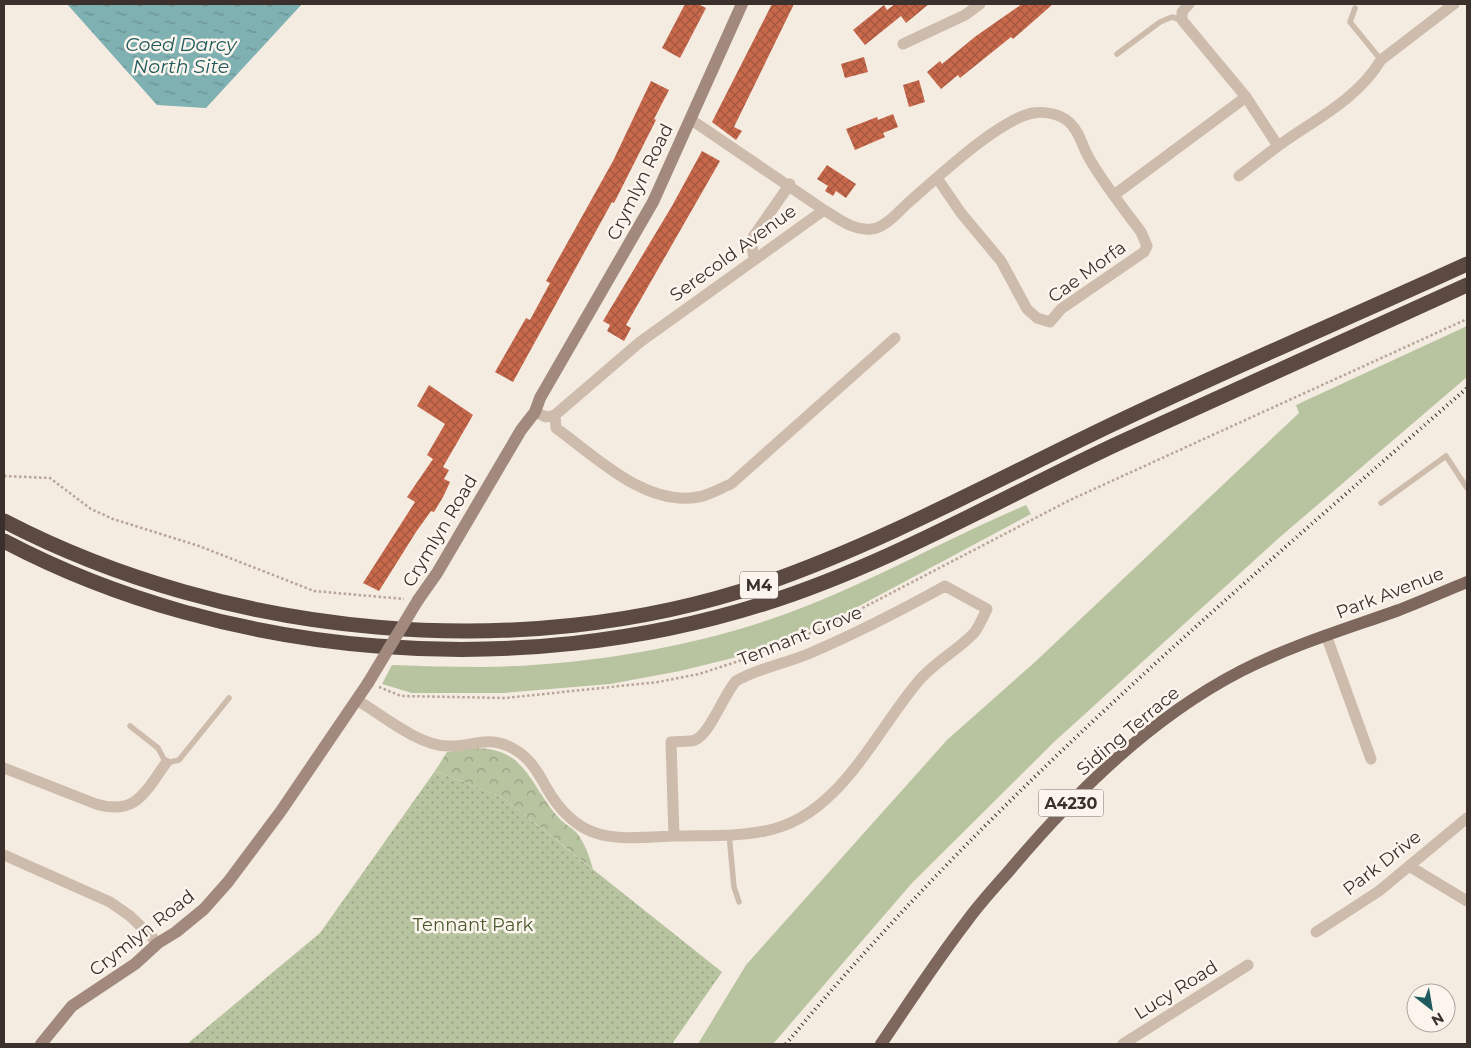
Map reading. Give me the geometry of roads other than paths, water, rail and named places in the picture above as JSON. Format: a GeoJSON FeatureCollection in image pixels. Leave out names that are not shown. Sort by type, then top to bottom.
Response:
{"type":"FeatureCollection","features":[{"type":"Feature","properties":{"kind":"highway","name":"M4"},"geometry":{"type":"LineString","coordinates":[[4,521],[40,540],[100,565],[161,586],[227,604],[326,621],[430,630],[498,630],[564,627],[630,618],[714,598],[823,562],[894,531],[1114,423],[1467,264]]}},
{"type":"Feature","properties":{"kind":"highway","name":"M4"},"geometry":{"type":"LineString","coordinates":[[4,541],[93,583],[156,605],[224,622],[323,640],[431,649],[500,650],[567,646],[634,637],[700,622],[756,606],[830,580],[902,549],[1117,444],[1467,285]]}},
{"type":"Feature","properties":{"kind":"main road","name":"Park Avenue"},"geometry":{"type":"LineString","coordinates":[[1326,635],[1400,610],[1467,582]]}},
{"type":"Feature","properties":{"kind":"main road","name":"Siding Terrace"},"geometry":{"type":"LineString","coordinates":[[881,1044],[967,920],[1032,843],[1081,792],[1127,750],[1205,691],[1243,670],[1326,635]]}},
{"type":"Feature","properties":{"kind":"street","name":"Crymlyn Road"},"geometry":{"type":"LineString","coordinates":[[41,1044],[72,1006],[135,964],[158,943],[176,932],[204,909],[228,882],[281,811],[357,700],[418,600],[437,573],[521,430],[535,412],[540,398],[654,202],[742,4]]}},
{"type":"Feature","properties":{"kind":"street"},"geometry":{"type":"LineString","coordinates":[[903,44],[965,15],[980,4]]}},
{"type":"Feature","properties":{"kind":"street"},"geometry":{"type":"LineString","coordinates":[[1189,4],[1182,12],[1182,20],[1246,97],[1278,146]]}},
{"type":"Feature","properties":{"kind":"street"},"geometry":{"type":"LineString","coordinates":[[1239,176],[1278,146],[1354,94],[1373,73],[1381,60],[1454,4]]}},
{"type":"Feature","properties":{"kind":"street"},"geometry":{"type":"LineString","coordinates":[[1114,195],[1246,97]]}},
{"type":"Feature","properties":{"kind":"street","name":"Cae Morfa"},"geometry":{"type":"LineString","coordinates":[[824,210],[852,228],[873,229],[889,220],[937,178],[992,134],[1018,118],[1034,113],[1055,114],[1069,122],[1079,135],[1088,156],[1141,232],[1147,246],[1144,252],[1061,309],[1050,322],[1037,318],[1027,309],[1002,261],[961,213],[937,178]]}},
{"type":"Feature","properties":{"kind":"street","name":"Serecold Avenue"},"geometry":{"type":"LineString","coordinates":[[555,415],[640,342],[754,258],[824,210],[790,184],[690,118]]}},
{"type":"Feature","properties":{"kind":"street"},"geometry":{"type":"LineString","coordinates":[[754,258],[751,240],[790,184]]}},
{"type":"Feature","properties":{"kind":"street"},"geometry":{"type":"LineString","coordinates":[[535,412],[546,417],[555,415],[556,428],[635,485],[670,499],[700,497],[731,484],[895,338]]}},
{"type":"Feature","properties":{"kind":"street","name":"Tennant Grove"},"geometry":{"type":"LineString","coordinates":[[945,586],[987,610],[975,632],[921,677],[902,700],[855,770],[823,801],[798,820],[766,831],[729,834],[674,836],[671,742],[695,740],[703,735],[729,689],[736,681],[807,654],[843,636],[875,624],[945,586]]}},
{"type":"Feature","properties":{"kind":"street"},"geometry":{"type":"LineString","coordinates":[[1326,635],[1370,759]]}},
{"type":"Feature","properties":{"kind":"street"},"geometry":{"type":"LineString","coordinates":[[357,700],[420,739],[434,744],[449,746],[482,741],[510,746],[527,758],[566,816],[600,836],[633,838],[674,836]]}},
{"type":"Feature","properties":{"kind":"street"},"geometry":{"type":"LineString","coordinates":[[4,768],[108,808],[125,807],[139,800],[166,764]]}},
{"type":"Feature","properties":{"kind":"street","name":"Park Drive"},"geometry":{"type":"LineString","coordinates":[[1316,932],[1379,891],[1467,818]]}},
{"type":"Feature","properties":{"kind":"street"},"geometry":{"type":"LineString","coordinates":[[4,855],[110,902],[130,916],[158,943]]}},
{"type":"Feature","properties":{"kind":"street"},"geometry":{"type":"LineString","coordinates":[[1409,866],[1467,901]]}},
{"type":"Feature","properties":{"kind":"street","name":"Lucy Road"},"geometry":{"type":"LineString","coordinates":[[1123,1044],[1248,965]]}},
{"type":"Feature","properties":{"kind":"lane"},"geometry":{"type":"LineString","coordinates":[[1354,8],[1350,22],[1381,60]]}},
{"type":"Feature","properties":{"kind":"lane"},"geometry":{"type":"LineString","coordinates":[[1116,54],[1160,22],[1172,17],[1182,20]]}},
{"type":"Feature","properties":{"kind":"lane"},"geometry":{"type":"LineString","coordinates":[[1381,503],[1446,456],[1467,488]]}},
{"type":"Feature","properties":{"kind":"lane"},"geometry":{"type":"LineString","coordinates":[[130,726],[158,748],[166,764],[179,760],[186,754],[229,698]]}},
{"type":"Feature","properties":{"kind":"lane"},"geometry":{"type":"LineString","coordinates":[[729,834],[734,887],[738,902]]}},
{"type":"Feature","properties":{"kind":"water","name":"Coed Darcy North Site"},"geometry":{"type":"Polygon","coordinates":[[[67,4],[302,4],[206,108],[157,105],[67,4]]]}},
{"type":"Feature","properties":{"kind":"railway"},"geometry":{"type":"LineString","coordinates":[[786,1044],[863,954],[1027,784],[1200,623],[1467,388]]}},
{"type":"Feature","properties":{"kind":"park label","name":"Tennant Park"},"geometry":{"type":"Point","coordinates":[473,925]}}]}
